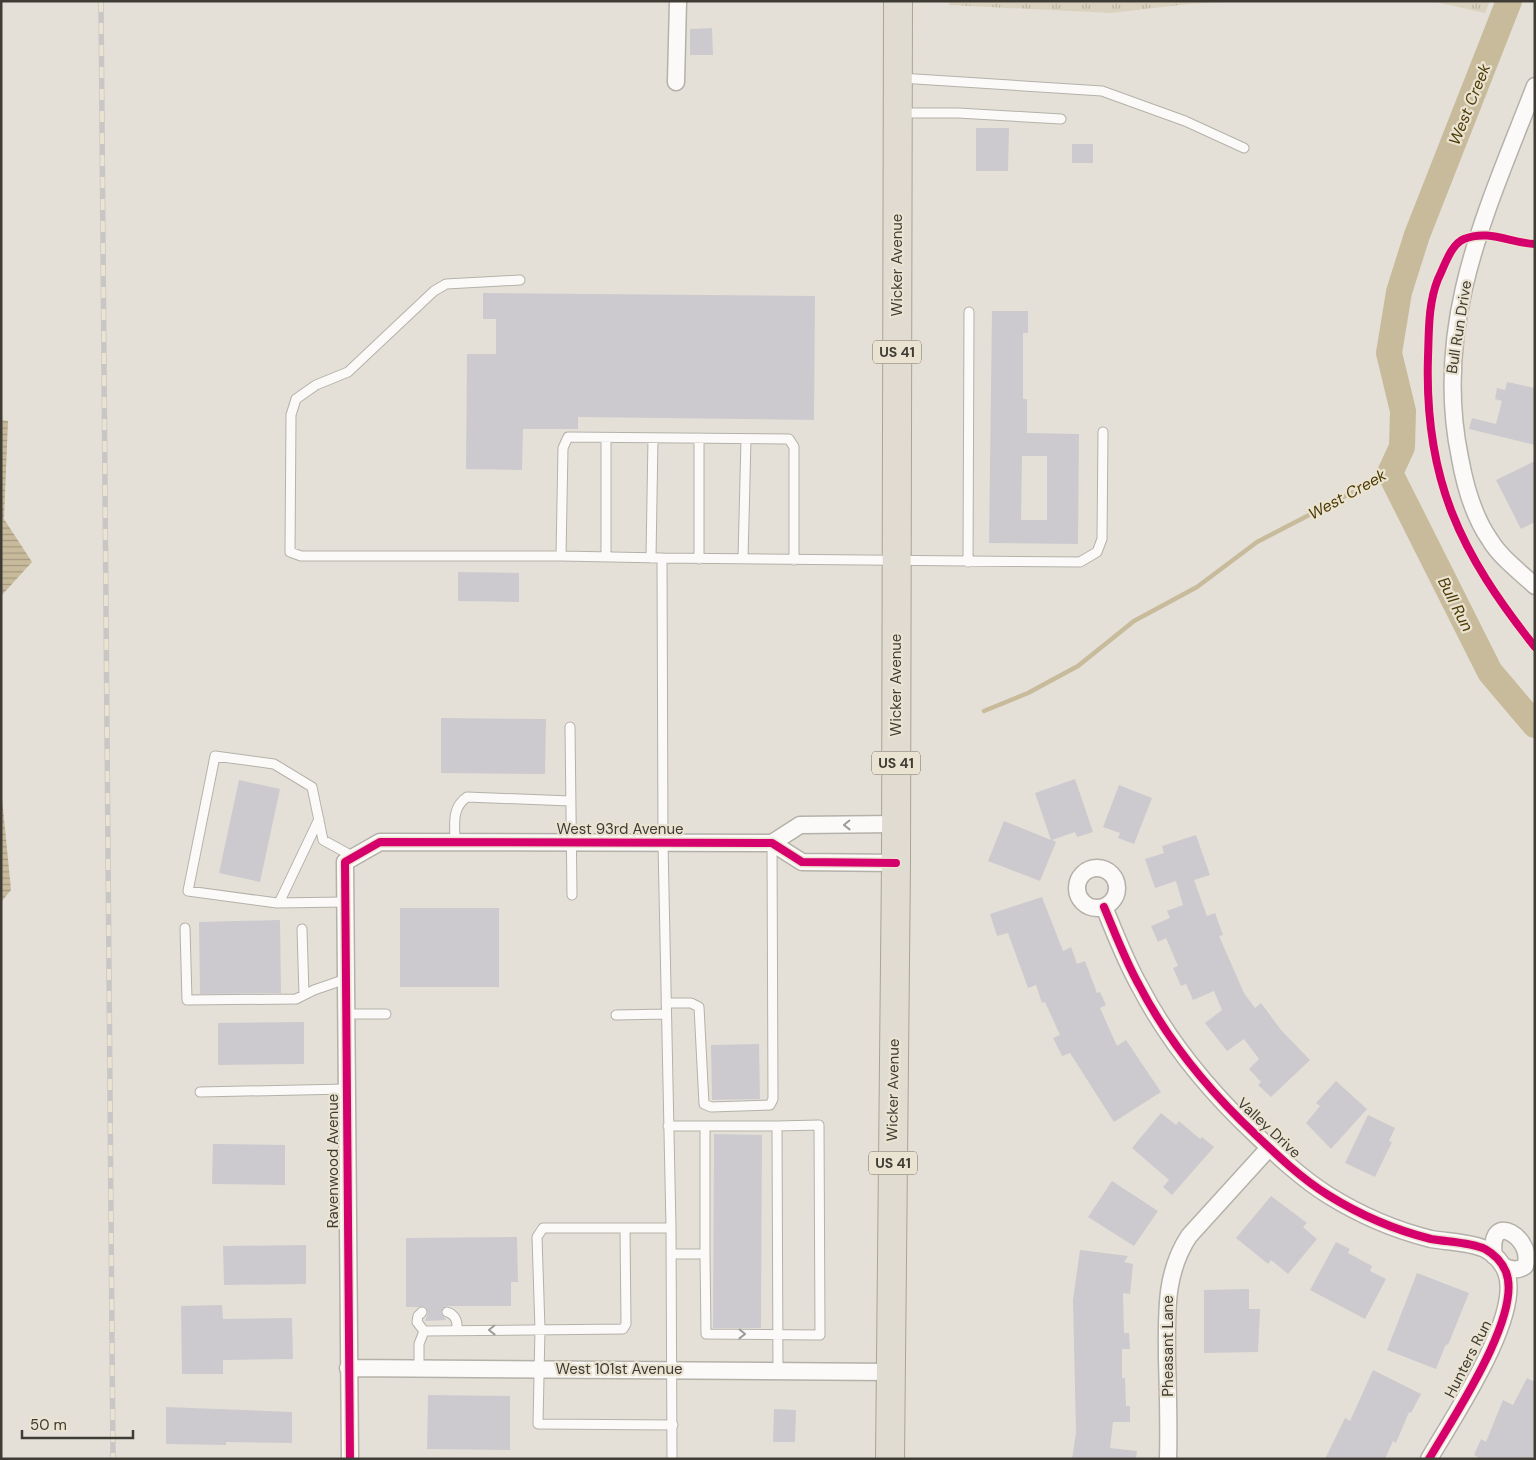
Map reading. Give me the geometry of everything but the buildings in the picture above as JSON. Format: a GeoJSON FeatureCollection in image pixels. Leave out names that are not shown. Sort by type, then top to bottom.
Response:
{"type":"FeatureCollection","features":[{"type":"Feature","properties":{"kind":"highway","name":"Wicker Avenue"},"geometry":{"type":"LineString","coordinates":[[890,1459],[896,863],[898,1]]}},
{"type":"Feature","properties":{"kind":"street"},"geometry":{"type":"LineString","coordinates":[[676,82],[678,1]]}},
{"type":"Feature","properties":{"kind":"street","name":"Bull Run Drive"},"geometry":{"type":"LineString","coordinates":[[1535,86],[1478,236],[1457,320],[1450,383],[1456,444],[1473,505],[1489,539],[1500,553],[1535,586]]}},
{"type":"Feature","properties":{"kind":"street"},"geometry":{"type":"LineString","coordinates":[[896,824],[800,826],[772,843],[802,862],[896,863]]}},
{"type":"Feature","properties":{"kind":"street","name":"West 93rd Avenue"},"geometry":{"type":"LineString","coordinates":[[350,860],[380,842],[772,843]]}},
{"type":"Feature","properties":{"kind":"street","name":"Ravenwood Avenue"},"geometry":{"type":"LineString","coordinates":[[350,860],[345,902],[350,1459]]}},
{"type":"Feature","properties":{"kind":"street","name":"Valley Drive"},"geometry":{"type":"LineString","coordinates":[[1104,907],[1139,986],[1181,1054],[1229,1109],[1269,1148],[1309,1182],[1364,1215],[1416,1234],[1484,1249],[1499,1261]]}},
{"type":"Feature","properties":{"kind":"street","name":"Pheasant Lane"},"geometry":{"type":"LineString","coordinates":[[1168,1459],[1167,1304],[1173,1266],[1189,1236],[1269,1148]]}},
{"type":"Feature","properties":{"kind":"street","name":"Hunters Run"},"geometry":{"type":"LineString","coordinates":[[1429,1459],[1498,1335],[1509,1291],[1508,1280],[1499,1261]]}},
{"type":"Feature","properties":{"kind":"street","name":"West 101st Avenue"},"geometry":{"type":"LineString","coordinates":[[348,1368],[890,1372]]}},
{"type":"Feature","properties":{"kind":"lane"},"geometry":{"type":"LineString","coordinates":[[897,78],[1102,92],[1185,121],[1244,148]]}},
{"type":"Feature","properties":{"kind":"lane"},"geometry":{"type":"LineString","coordinates":[[897,113],[958,113],[1061,118]]}},
{"type":"Feature","properties":{"kind":"lane"},"geometry":{"type":"LineString","coordinates":[[520,280],[446,284],[434,290],[348,372],[316,385],[296,399],[291,415],[290,552],[301,556],[561,556],[1080,562],[1097,552],[1102,539],[1103,432]]}},
{"type":"Feature","properties":{"kind":"lane"},"geometry":{"type":"LineString","coordinates":[[968,562],[969,312]]}},
{"type":"Feature","properties":{"kind":"lane"},"geometry":{"type":"LineString","coordinates":[[561,556],[563,448],[568,437],[789,439],[794,448],[794,560]]}},
{"type":"Feature","properties":{"kind":"lane"},"geometry":{"type":"LineString","coordinates":[[606,438],[606,557]]}},
{"type":"Feature","properties":{"kind":"lane"},"geometry":{"type":"LineString","coordinates":[[651,558],[653,438]]}},
{"type":"Feature","properties":{"kind":"lane"},"geometry":{"type":"LineString","coordinates":[[699,438],[699,559]]}},
{"type":"Feature","properties":{"kind":"lane"},"geometry":{"type":"LineString","coordinates":[[743,559],[746,439]]}},
{"type":"Feature","properties":{"kind":"lane"},"geometry":{"type":"LineString","coordinates":[[662,558],[663,843],[671,1228],[672,1459]]}},
{"type":"Feature","properties":{"kind":"lane"},"geometry":{"type":"LineString","coordinates":[[570,727],[572,895]]}},
{"type":"Feature","properties":{"kind":"lane"},"geometry":{"type":"LineString","coordinates":[[345,902],[279,904],[188,891],[215,756],[274,764],[312,787],[324,840],[350,860]]}},
{"type":"Feature","properties":{"kind":"lane"},"geometry":{"type":"LineString","coordinates":[[455,842],[454,812],[459,803],[467,797],[570,801]]}},
{"type":"Feature","properties":{"kind":"lane"},"geometry":{"type":"LineString","coordinates":[[279,904],[319,818]]}},
{"type":"Feature","properties":{"kind":"lane"},"geometry":{"type":"LineString","coordinates":[[666,1003],[691,1003],[699,1007],[704,1104],[711,1107],[770,1105],[772,1099],[772,843]]}},
{"type":"Feature","properties":{"kind":"lane"},"geometry":{"type":"LineString","coordinates":[[185,928],[187,1000],[286,1000],[346,980]]}},
{"type":"Feature","properties":{"kind":"lane"},"geometry":{"type":"LineString","coordinates":[[302,929],[304,995]]}},
{"type":"Feature","properties":{"kind":"lane"},"geometry":{"type":"LineString","coordinates":[[346,1014],[386,1014]]}},
{"type":"Feature","properties":{"kind":"lane"},"geometry":{"type":"LineString","coordinates":[[616,1015],[666,1014]]}},
{"type":"Feature","properties":{"kind":"lane"},"geometry":{"type":"LineString","coordinates":[[200,1092],[346,1089]]}},
{"type":"Feature","properties":{"kind":"lane"},"geometry":{"type":"LineString","coordinates":[[668,1126],[819,1125],[820,1335],[706,1334],[705,1126]]}},
{"type":"Feature","properties":{"kind":"lane"},"geometry":{"type":"LineString","coordinates":[[777,1126],[778,1371]]}},
{"type":"Feature","properties":{"kind":"lane"},"geometry":{"type":"LineString","coordinates":[[671,1228],[543,1228],[537,1237],[540,1329],[538,1424],[672,1425]]}},
{"type":"Feature","properties":{"kind":"lane"},"geometry":{"type":"LineString","coordinates":[[424,1331],[623,1329],[626,1324],[625,1228]]}},
{"type":"Feature","properties":{"kind":"lane"},"geometry":{"type":"LineString","coordinates":[[671,1254],[706,1254]]}},
{"type":"Feature","properties":{"kind":"lane"},"geometry":{"type":"LineString","coordinates":[[422,1312],[419,1314],[417,1322],[424,1331]]}},
{"type":"Feature","properties":{"kind":"lane"},"geometry":{"type":"LineString","coordinates":[[447,1312],[456,1321],[456,1330]]}},
{"type":"Feature","properties":{"kind":"lane"},"geometry":{"type":"LineString","coordinates":[[419,1368],[419,1344],[424,1331]]}},
{"type":"Feature","properties":{"kind":"green space"},"geometry":{"type":"Polygon","coordinates":[[[949,1],[1241,1],[1188,4],[1111,13],[949,5],[949,1]]]}},
{"type":"Feature","properties":{"kind":"green space"},"geometry":{"type":"Polygon","coordinates":[[[1432,1],[1490,1],[1485,13],[1432,1]]]}},
{"type":"Feature","properties":{"kind":"shaded area"},"geometry":{"type":"Polygon","coordinates":[[[1,420],[8,421],[4,519],[32,562],[1,596],[1,420]]]}},
{"type":"Feature","properties":{"kind":"shaded area"},"geometry":{"type":"Polygon","coordinates":[[[1,788],[11,890],[1,902],[1,788]]]}},
{"type":"Feature","properties":{"kind":"waterway","name":"West Creek"},"geometry":{"type":"LineString","coordinates":[[1509,1],[1417,235],[1399,292],[1389,353],[1403,411],[1402,447],[1390,473],[1490,672],[1535,725]]}},
{"type":"Feature","properties":{"kind":"waterway","name":"West Creek"},"geometry":{"type":"LineString","coordinates":[[984,711],[1028,693],[1078,666],[1134,621],[1197,587],[1257,542],[1390,473]]}},
{"type":"Feature","properties":{"kind":"railway"},"geometry":{"type":"LineString","coordinates":[[101,1],[113,1459]]}},
{"type":"Feature","properties":{"kind":"cycle path"},"geometry":{"type":"LineString","coordinates":[[1535,244],[1482,235],[1464,239],[1455,246],[1448,256],[1432,298],[1428,357],[1428,401],[1432,441],[1440,478],[1452,512],[1467,546],[1486,579],[1535,647]]}},
{"type":"Feature","properties":{"kind":"cycle path"},"geometry":{"type":"LineString","coordinates":[[350,1459],[345,862],[380,842],[772,843],[802,862],[896,863]]}},
{"type":"Feature","properties":{"kind":"cycle path"},"geometry":{"type":"LineString","coordinates":[[1104,907],[1134,976],[1163,1027],[1191,1065],[1222,1101],[1281,1159],[1318,1188],[1365,1215],[1431,1239],[1485,1249],[1492,1253],[1502,1265],[1506,1272],[1509,1291],[1504,1314],[1495,1340],[1468,1394],[1429,1459]]}},
{"type":"Feature","properties":{"kind":"water label","name":"Bull Run"},"geometry":{"type":"Point","coordinates":[1456,604]}}]}
